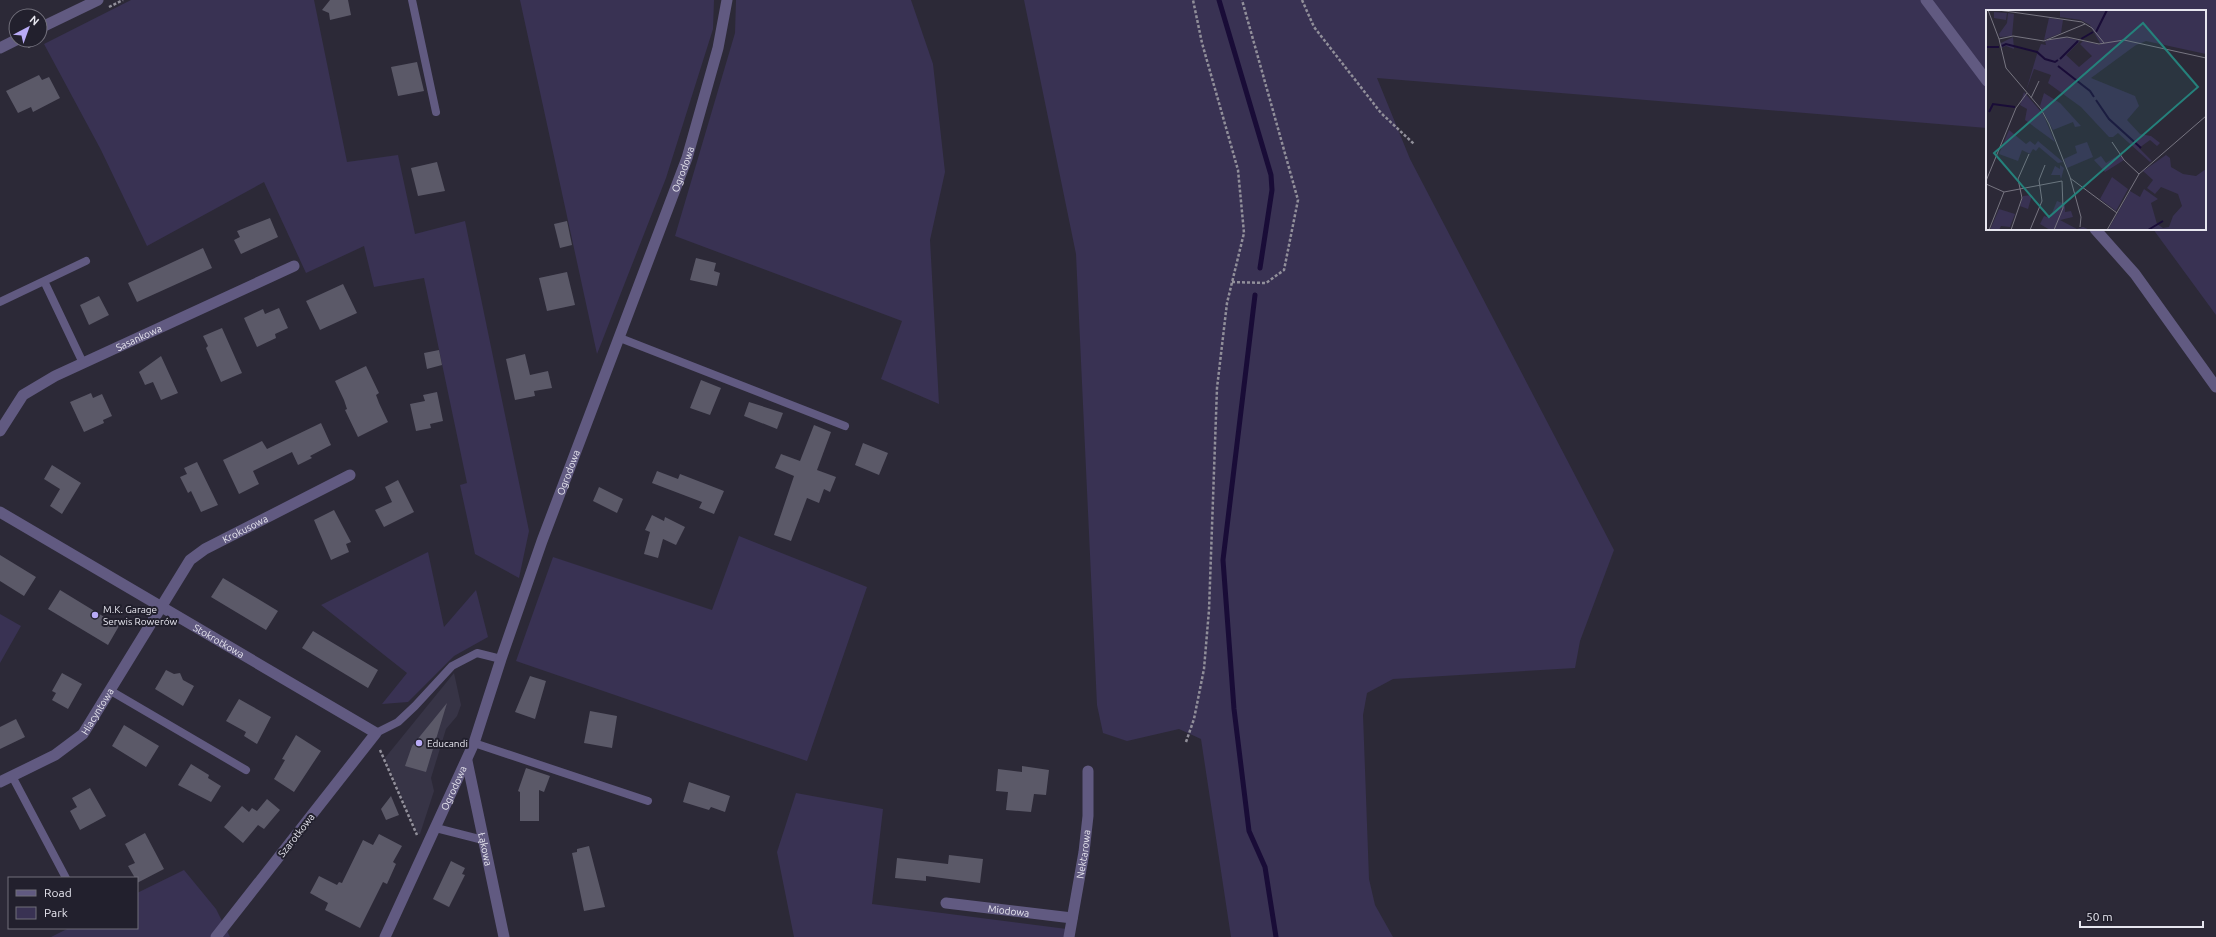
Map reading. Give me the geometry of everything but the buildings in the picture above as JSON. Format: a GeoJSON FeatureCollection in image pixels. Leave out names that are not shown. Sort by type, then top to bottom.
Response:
{"type":"FeatureCollection","features":[{"type":"Feature","properties":{"kind":"street"},"geometry":{"type":"LineString","coordinates":[[48,24],[98,0]]}},
{"type":"Feature","properties":{"kind":"street","name":"Ogrodowa"},"geometry":{"type":"LineString","coordinates":[[385,937],[474,743],[501,659],[542,541],[687,158],[718,48],[726,0]]}},
{"type":"Feature","properties":{"kind":"street"},"geometry":{"type":"LineString","coordinates":[[1926,0],[1986,80]]}},
{"type":"Feature","properties":{"kind":"street"},"geometry":{"type":"LineString","coordinates":[[2096,230],[2134,274],[2216,387]]}},
{"type":"Feature","properties":{"kind":"street","name":"Sasankowa"},"geometry":{"type":"LineString","coordinates":[[0,431],[24,395],[55,376],[294,266]]}},
{"type":"Feature","properties":{"kind":"street","name":"Krokusowa"},"geometry":{"type":"LineString","coordinates":[[161,606],[190,560],[205,549],[350,475]]}},
{"type":"Feature","properties":{"kind":"street","name":"Stokrotkowa"},"geometry":{"type":"LineString","coordinates":[[0,512],[161,606],[375,735]]}},
{"type":"Feature","properties":{"kind":"street","name":"Hiacyntowa"},"geometry":{"type":"LineString","coordinates":[[0,782],[55,755],[83,734],[111,691],[161,606]]}},
{"type":"Feature","properties":{"kind":"street","name":"Szarotkowa"},"geometry":{"type":"LineString","coordinates":[[216,937],[375,735]]}},
{"type":"Feature","properties":{"kind":"street","name":"Łąkowa"},"geometry":{"type":"LineString","coordinates":[[467,761],[504,937]]}},
{"type":"Feature","properties":{"kind":"street","name":"Nektarowa"},"geometry":{"type":"LineString","coordinates":[[1069,937],[1088,824],[1088,771]]}},
{"type":"Feature","properties":{"kind":"street","name":"Miodowa"},"geometry":{"type":"LineString","coordinates":[[946,903],[1072,918]]}},
{"type":"Feature","properties":{"kind":"lane"},"geometry":{"type":"LineString","coordinates":[[412,0],[436,112]]}},
{"type":"Feature","properties":{"kind":"lane"},"geometry":{"type":"LineString","coordinates":[[0,302],[86,261]]}},
{"type":"Feature","properties":{"kind":"lane"},"geometry":{"type":"LineString","coordinates":[[44,281],[83,363]]}},
{"type":"Feature","properties":{"kind":"lane"},"geometry":{"type":"LineString","coordinates":[[620,338],[845,426]]}},
{"type":"Feature","properties":{"kind":"lane"},"geometry":{"type":"LineString","coordinates":[[375,735],[398,722],[452,666],[477,653],[501,659]]}},
{"type":"Feature","properties":{"kind":"lane"},"geometry":{"type":"LineString","coordinates":[[111,691],[246,770]]}},
{"type":"Feature","properties":{"kind":"lane"},"geometry":{"type":"LineString","coordinates":[[474,743],[648,801]]}},
{"type":"Feature","properties":{"kind":"lane"},"geometry":{"type":"LineString","coordinates":[[12,776],[65,877]]}},
{"type":"Feature","properties":{"kind":"lane"},"geometry":{"type":"LineString","coordinates":[[436,828],[483,840]]}},
{"type":"Feature","properties":{"kind":"path"},"geometry":{"type":"LineString","coordinates":[[1186,742],[1194,719],[1204,669],[1209,610],[1217,388],[1227,303],[1244,233],[1238,170],[1202,43],[1193,0]]}},
{"type":"Feature","properties":{"kind":"path"},"geometry":{"type":"LineString","coordinates":[[1232,282],[1266,283],[1284,270],[1298,200],[1242,0]]}},
{"type":"Feature","properties":{"kind":"path"},"geometry":{"type":"LineString","coordinates":[[1302,0],[1314,27],[1381,114],[1414,144]]}},
{"type":"Feature","properties":{"kind":"path"},"geometry":{"type":"LineString","coordinates":[[375,735],[418,836],[429,843]]}},
{"type":"Feature","properties":{"kind":"shaded area","name":"Educandi"},"geometry":{"type":"Polygon","coordinates":[[[454,673],[461,705],[457,716],[446,729],[431,778],[434,791],[420,834],[418,834],[385,758],[454,673]]]}},
{"type":"Feature","properties":{"kind":"green space"},"geometry":{"type":"Polygon","coordinates":[[[131,0],[314,0],[347,162],[398,155],[415,234],[465,221],[529,531],[519,578],[475,554],[460,485],[467,483],[424,278],[374,287],[364,246],[306,273],[264,182],[147,246],[101,150],[46,48],[48,48],[48,42],[131,0]]]}},
{"type":"Feature","properties":{"kind":"green space"},"geometry":{"type":"Polygon","coordinates":[[[520,0],[714,0],[713,29],[666,178],[597,354],[520,0]]]}},
{"type":"Feature","properties":{"kind":"green space"},"geometry":{"type":"Polygon","coordinates":[[[736,0],[911,0],[933,64],[945,172],[930,240],[939,404],[881,379],[902,321],[675,236],[735,33],[736,0]]]}},
{"type":"Feature","properties":{"kind":"green space"},"geometry":{"type":"Polygon","coordinates":[[[1024,0],[2216,0],[2216,315],[2154,230],[2206,230],[2206,10],[1986,10],[1986,128],[1377,78],[1410,159],[1614,550],[1580,641],[1575,668],[1393,679],[1367,693],[1363,715],[1369,879],[1375,905],[1393,937],[1231,937],[1201,739],[1179,729],[1127,741],[1103,733],[1097,705],[1076,254],[1024,0]]]}},
{"type":"Feature","properties":{"kind":"green space"},"geometry":{"type":"Polygon","coordinates":[[[739,536],[867,587],[807,761],[516,661],[553,557],[712,610],[739,536]]]}},
{"type":"Feature","properties":{"kind":"green space"},"geometry":{"type":"Polygon","coordinates":[[[428,552],[444,627],[476,590],[488,637],[454,656],[408,702],[382,704],[407,673],[321,605],[428,552]]]}},
{"type":"Feature","properties":{"kind":"green space"},"geometry":{"type":"Polygon","coordinates":[[[0,614],[21,626],[0,663],[0,614]]]}},
{"type":"Feature","properties":{"kind":"green space"},"geometry":{"type":"Polygon","coordinates":[[[796,793],[883,809],[872,904],[1067,929],[1065,937],[794,937],[777,852],[796,793]]]}},
{"type":"Feature","properties":{"kind":"green space"},"geometry":{"type":"Polygon","coordinates":[[[184,870],[216,909],[230,937],[51,937],[67,929],[138,929],[138,893],[184,870]]]}},
{"type":"Feature","properties":{"kind":"waterway"},"geometry":{"type":"LineString","coordinates":[[1219,0],[1271,175],[1272,190],[1260,268]]}},
{"type":"Feature","properties":{"kind":"waterway"},"geometry":{"type":"LineString","coordinates":[[1255,295],[1223,560],[1234,709],[1249,831],[1265,867],[1276,937]]}},
{"type":"Feature","properties":{"kind":"place","name":"M.K. Garage Serwis Rowerów"},"geometry":{"type":"Point","coordinates":[95,615]}},
{"type":"Feature","properties":{"kind":"place","name":"Educandi"},"geometry":{"type":"Point","coordinates":[419,743]}}]}
